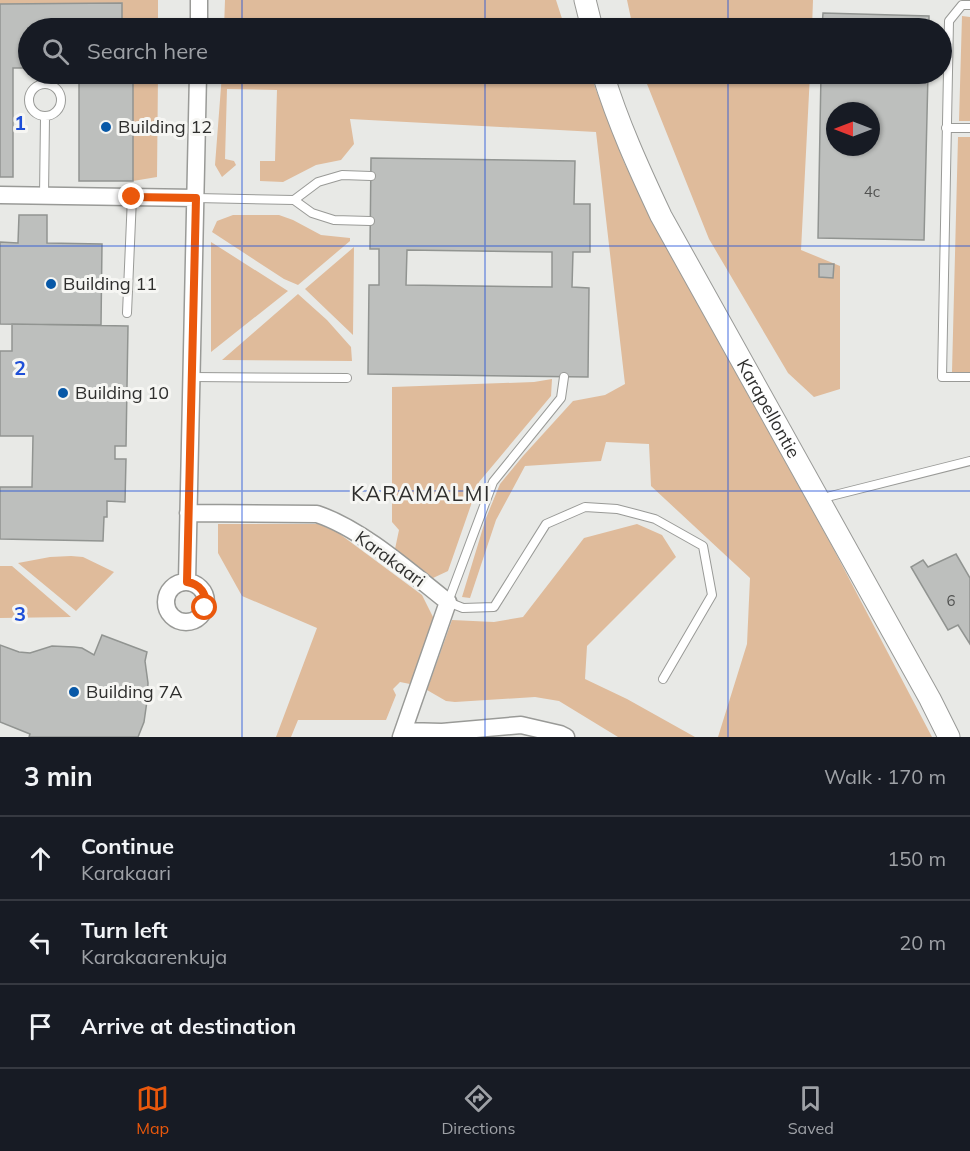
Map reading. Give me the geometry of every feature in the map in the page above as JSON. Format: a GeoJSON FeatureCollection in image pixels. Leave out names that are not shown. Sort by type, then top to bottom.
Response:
{"type":"FeatureCollection","features":[{"type":"Feature","properties":{"kind":"street"},"geometry":{"type":"LineString","coordinates":[[199,0],[199,18]]}},
{"type":"Feature","properties":{"kind":"street"},"geometry":{"type":"LineString","coordinates":[[585,0],[590,18]]}},
{"type":"Feature","properties":{"kind":"street"},"geometry":{"type":"LineString","coordinates":[[187,582],[198,84]]}},
{"type":"Feature","properties":{"kind":"street","name":"Karapellontie"},"geometry":{"type":"LineString","coordinates":[[606,84],[634,159],[661,216],[930,699],[948,737]]}},
{"type":"Feature","properties":{"kind":"street"},"geometry":{"type":"LineString","coordinates":[[0,195],[196,198]]}},
{"type":"Feature","properties":{"kind":"street","name":"Karakaari"},"geometry":{"type":"LineString","coordinates":[[188,513],[317,514],[336,520],[397,561],[448,602]]}},
{"type":"Feature","properties":{"kind":"street"},"geometry":{"type":"LineString","coordinates":[[448,602],[402,734],[521,725],[566,737]]}},
{"type":"Feature","properties":{"kind":"lane"},"geometry":{"type":"LineString","coordinates":[[952,18],[962,6],[970,5]]}},
{"type":"Feature","properties":{"kind":"lane"},"geometry":{"type":"LineString","coordinates":[[947,84],[942,377],[970,377]]}},
{"type":"Feature","properties":{"kind":"lane"},"geometry":{"type":"LineString","coordinates":[[44,196],[45,117]]}},
{"type":"Feature","properties":{"kind":"lane"},"geometry":{"type":"LineString","coordinates":[[946,128],[970,128]]}},
{"type":"Feature","properties":{"kind":"lane"},"geometry":{"type":"LineString","coordinates":[[294,200],[318,182],[342,175],[371,176]]}},
{"type":"Feature","properties":{"kind":"lane"},"geometry":{"type":"LineString","coordinates":[[127,313],[132,197]]}},
{"type":"Feature","properties":{"kind":"lane"},"geometry":{"type":"LineString","coordinates":[[196,198],[294,200],[312,213],[334,220],[370,220]]}},
{"type":"Feature","properties":{"kind":"lane"},"geometry":{"type":"LineString","coordinates":[[191,376],[347,378]]}},
{"type":"Feature","properties":{"kind":"lane"},"geometry":{"type":"LineString","coordinates":[[564,377],[561,398],[493,482],[448,602],[463,608],[494,607],[546,524],[585,507],[617,509],[655,519],[703,546],[712,595],[663,679]]}},
{"type":"Feature","properties":{"kind":"lane"},"geometry":{"type":"LineString","coordinates":[[819,499],[970,461]]}},
{"type":"Feature","properties":{"kind":"shaded area"},"geometry":{"type":"Polygon","coordinates":[[[0,0],[158,0],[158,18],[122,18],[122,3],[0,4],[0,0]]]}},
{"type":"Feature","properties":{"kind":"shaded area"},"geometry":{"type":"Polygon","coordinates":[[[225,0],[556,0],[562,18],[224,18],[225,0]]]}},
{"type":"Feature","properties":{"kind":"shaded area"},"geometry":{"type":"Polygon","coordinates":[[[627,0],[813,0],[812,18],[631,18],[627,0]]]}},
{"type":"Feature","properties":{"kind":"shaded area"},"geometry":{"type":"Polygon","coordinates":[[[962,16],[970,17],[970,121],[959,121],[962,16]]]}},
{"type":"Feature","properties":{"kind":"shaded area"},"geometry":{"type":"Polygon","coordinates":[[[133,84],[158,84],[157,177],[133,181],[133,84]]]}},
{"type":"Feature","properties":{"kind":"shaded area"},"geometry":{"type":"Polygon","coordinates":[[[221,84],[594,84],[624,162],[656,229],[832,546],[932,737],[718,737],[747,644],[750,578],[651,486],[649,444],[606,442],[601,461],[525,466],[496,520],[470,598],[462,597],[486,518],[500,484],[573,401],[605,395],[625,384],[596,132],[350,119],[354,144],[341,160],[316,165],[283,182],[260,181],[260,161],[275,161],[277,90],[227,89],[225,159],[234,161],[236,165],[222,177],[215,165],[221,84]]]}},
{"type":"Feature","properties":{"kind":"shaded area"},"geometry":{"type":"Polygon","coordinates":[[[647,84],[809,84],[801,250],[840,266],[840,389],[814,397],[788,373],[709,239],[647,84]]]}},
{"type":"Feature","properties":{"kind":"shaded area"},"geometry":{"type":"Polygon","coordinates":[[[958,137],[970,137],[970,373],[952,372],[958,137]]]}},
{"type":"Feature","properties":{"kind":"shaded area"},"geometry":{"type":"Polygon","coordinates":[[[233,215],[279,215],[321,235],[350,238],[350,241],[298,285],[284,279],[212,232],[217,221],[233,215]]]}},
{"type":"Feature","properties":{"kind":"shaded area"},"geometry":{"type":"Polygon","coordinates":[[[211,242],[288,291],[211,352],[211,242]]]}},
{"type":"Feature","properties":{"kind":"shaded area"},"geometry":{"type":"Polygon","coordinates":[[[354,247],[353,335],[305,289],[354,247]]]}},
{"type":"Feature","properties":{"kind":"shaded area"},"geometry":{"type":"Polygon","coordinates":[[[298,294],[327,320],[351,347],[352,361],[222,360],[298,294]]]}},
{"type":"Feature","properties":{"kind":"shaded area"},"geometry":{"type":"Polygon","coordinates":[[[552,379],[551,396],[479,482],[448,571],[433,578],[395,549],[399,530],[392,522],[392,387],[534,382],[552,379]]]}},
{"type":"Feature","properties":{"kind":"shaded area"},"geometry":{"type":"Polygon","coordinates":[[[218,524],[318,524],[337,532],[422,595],[434,619],[410,684],[400,682],[393,689],[396,695],[386,720],[298,720],[291,737],[276,737],[317,628],[242,596],[218,553],[218,524]]]}},
{"type":"Feature","properties":{"kind":"shaded area"},"geometry":{"type":"Polygon","coordinates":[[[637,524],[662,535],[676,557],[587,646],[585,679],[627,699],[695,737],[618,737],[559,701],[535,697],[455,702],[446,701],[427,690],[452,620],[494,622],[523,617],[584,538],[637,524]]]}},
{"type":"Feature","properties":{"kind":"shaded area"},"geometry":{"type":"Polygon","coordinates":[[[71,556],[83,557],[114,572],[76,611],[18,563],[71,556]]]}},
{"type":"Feature","properties":{"kind":"shaded area"},"geometry":{"type":"Polygon","coordinates":[[[0,566],[12,566],[71,617],[0,618],[0,566]]]}},
{"type":"Feature","properties":{"kind":"building"},"geometry":{"type":"Polygon","coordinates":[[[122,3],[122,18],[18,18],[18,68],[13,68],[13,177],[0,177],[0,4],[122,3]]]}},
{"type":"Feature","properties":{"kind":"building"},"geometry":{"type":"Polygon","coordinates":[[[823,13],[929,16],[929,18],[823,18],[823,13]]]}},
{"type":"Feature","properties":{"kind":"building","name":"Building 12"},"geometry":{"type":"Polygon","coordinates":[[[79,84],[133,84],[133,181],[79,181],[79,84]]]}},
{"type":"Feature","properties":{"kind":"building"},"geometry":{"type":"Polygon","coordinates":[[[821,84],[928,84],[924,240],[818,238],[821,84]]]}},
{"type":"Feature","properties":{"kind":"building"},"geometry":{"type":"Polygon","coordinates":[[[371,158],[575,161],[574,204],[590,204],[590,252],[573,252],[572,287],[589,288],[588,377],[368,374],[369,285],[379,285],[379,249],[370,249],[371,158]],[[407,250],[406,285],[552,287],[552,252],[407,250]]]}},
{"type":"Feature","properties":{"kind":"building","name":"Building 11"},"geometry":{"type":"Polygon","coordinates":[[[19,215],[47,215],[47,243],[102,244],[101,325],[0,324],[0,242],[18,243],[19,215]]]}},
{"type":"Feature","properties":{"kind":"building"},"geometry":{"type":"Polygon","coordinates":[[[819,264],[834,264],[833,278],[819,277],[819,264]]]}},
{"type":"Feature","properties":{"kind":"building","name":"Building 10"},"geometry":{"type":"Polygon","coordinates":[[[12,324],[128,326],[126,446],[115,446],[115,459],[126,459],[125,502],[107,501],[103,541],[0,539],[0,487],[32,487],[33,436],[0,436],[0,351],[12,351],[12,324]]]}},
{"type":"Feature","properties":{"kind":"building"},"geometry":{"type":"Polygon","coordinates":[[[956,554],[970,578],[970,644],[958,625],[948,630],[911,567],[923,560],[928,567],[956,554]]]}},
{"type":"Feature","properties":{"kind":"building","name":"Building 7A"},"geometry":{"type":"Polygon","coordinates":[[[102,635],[147,652],[145,661],[148,683],[147,701],[144,722],[138,737],[29,737],[30,734],[0,722],[0,645],[19,652],[30,653],[52,646],[74,647],[82,648],[94,655],[102,635]]]}},
{"type":"Feature","properties":{"kind":"place","name":"Building 12"},"geometry":{"type":"Point","coordinates":[106,127]}},
{"type":"Feature","properties":{"kind":"place","name":"Building 11"},"geometry":{"type":"Point","coordinates":[51,284]}},
{"type":"Feature","properties":{"kind":"place","name":"Building 10"},"geometry":{"type":"Point","coordinates":[63,393]}},
{"type":"Feature","properties":{"kind":"place","name":"Building 7A"},"geometry":{"type":"Point","coordinates":[74,692]}},
{"type":"Feature","properties":{"kind":"district","name":"KARAMALMI"},"geometry":{"type":"Point","coordinates":[421,494]}},
{"type":"Feature","properties":{"kind":"route"},"geometry":{"type":"LineString","coordinates":[[132,197],[196,198],[187,582],[193,583],[202,590],[206,602],[205,608]]}}]}
